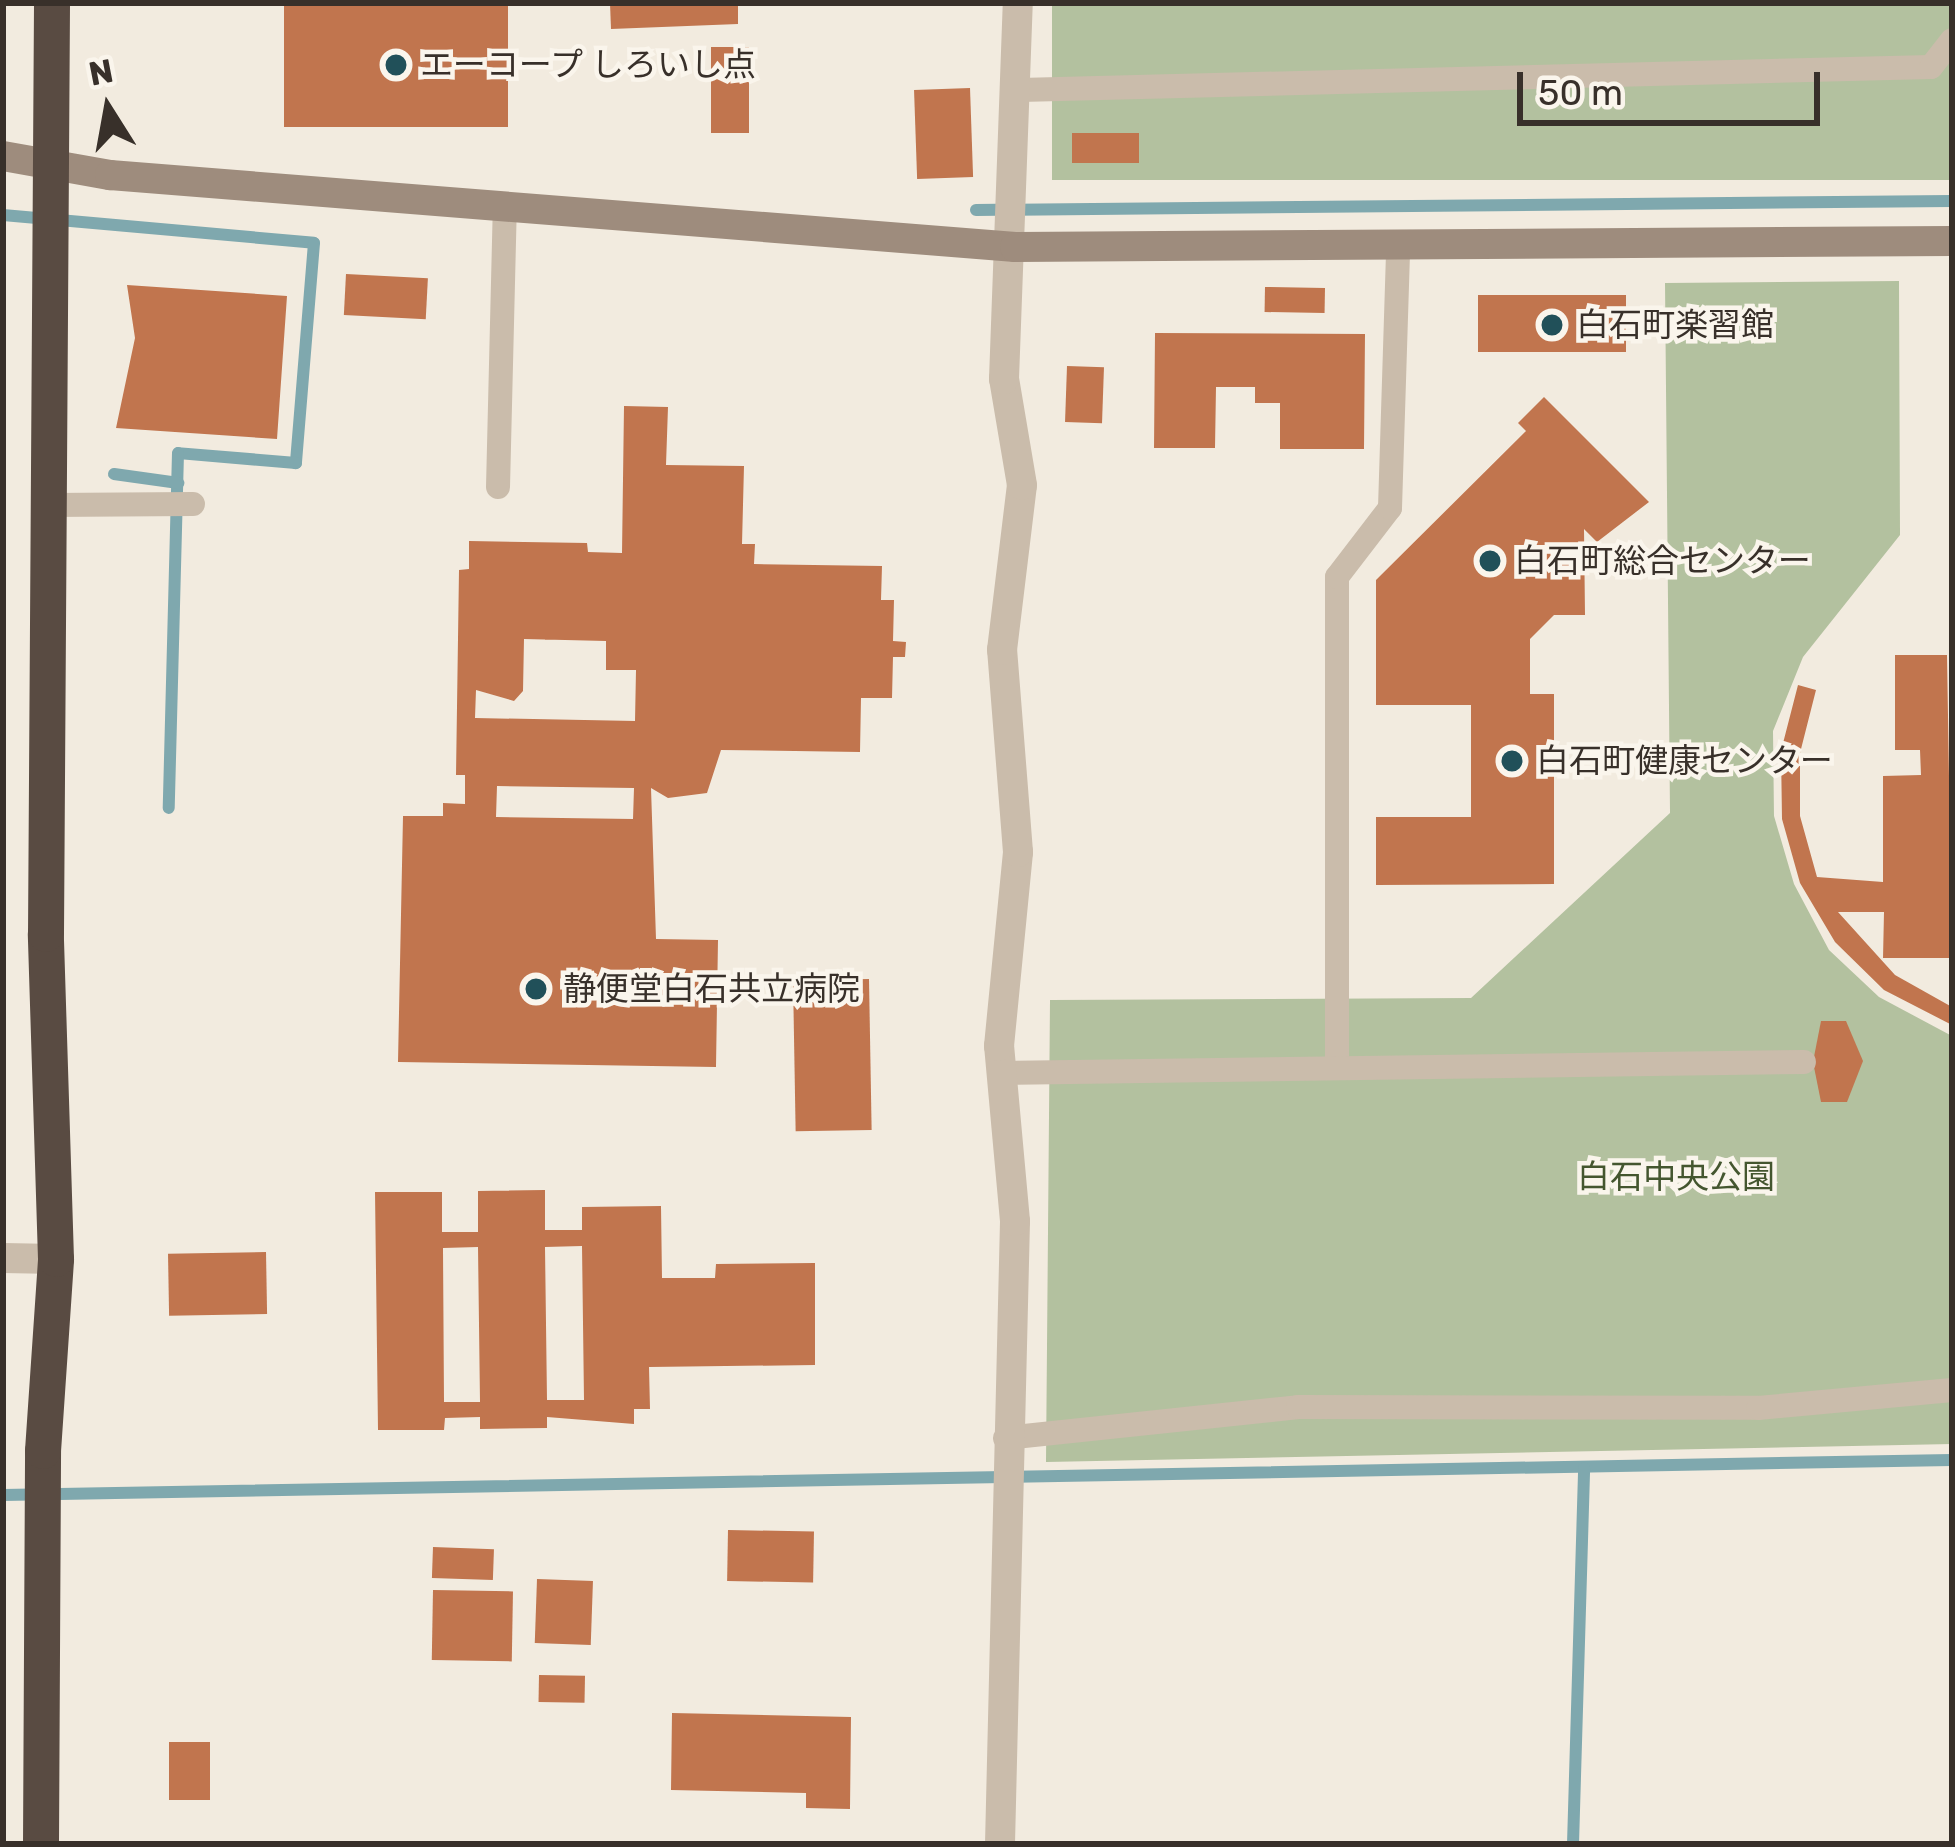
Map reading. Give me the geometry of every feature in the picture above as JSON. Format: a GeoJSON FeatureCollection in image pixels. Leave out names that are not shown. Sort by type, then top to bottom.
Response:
{"type":"FeatureCollection","features":[{"type":"Feature","properties":{"kind":"highway"},"geometry":{"type":"LineString","coordinates":[[41,1844],[43,1451],[56,1259],[49,505],[52,3]]}},
{"type":"Feature","properties":{"kind":"street"},"geometry":{"type":"LineString","coordinates":[[1000,1844],[1005,1438],[1016,1220],[1002,1073],[1018,912],[1002,707],[1021,543],[1004,379],[1020,90],[1018,3]]}},
{"type":"Feature","properties":{"kind":"street"},"geometry":{"type":"LineString","coordinates":[[3,156],[50,175],[110,175],[1014,239],[1398,249],[1952,241]]}},
{"type":"Feature","properties":{"kind":"street"},"geometry":{"type":"LineString","coordinates":[[3,1258],[56,1259]]}},
{"type":"Feature","properties":{"kind":"lane"},"geometry":{"type":"LineString","coordinates":[[1020,90],[1931,67],[1952,40]]}},
{"type":"Feature","properties":{"kind":"lane"},"geometry":{"type":"LineString","coordinates":[[498,487],[505,206]]}},
{"type":"Feature","properties":{"kind":"lane"},"geometry":{"type":"LineString","coordinates":[[1336,1066],[1337,577],[1390,508],[1398,249]]}},
{"type":"Feature","properties":{"kind":"lane"},"geometry":{"type":"LineString","coordinates":[[49,505],[193,504]]}},
{"type":"Feature","properties":{"kind":"lane"},"geometry":{"type":"LineString","coordinates":[[1002,1073],[1804,1062]]}},
{"type":"Feature","properties":{"kind":"lane"},"geometry":{"type":"LineString","coordinates":[[1005,1438],[1298,1407],[1758,1408],[1952,1390]]}},
{"type":"Feature","properties":{"kind":"green space"},"geometry":{"type":"Polygon","coordinates":[[[1052,3],[1952,3],[1952,180],[1052,180],[1052,3]]]}},
{"type":"Feature","properties":{"kind":"green space","name":"白石中央公園"},"geometry":{"type":"Polygon","coordinates":[[[1899,281],[1900,535],[1803,657],[1773,731],[1774,816],[1794,884],[1829,950],[1879,997],[1952,1036],[1952,1444],[1046,1462],[1050,1000],[1471,998],[1670,813],[1665,283],[1899,281]]]}},
{"type":"Feature","properties":{"kind":"building","name":"エーコープ しろいし点"},"geometry":{"type":"Polygon","coordinates":[[[284,3],[508,3],[508,127],[284,127],[284,3]]]}},
{"type":"Feature","properties":{"kind":"building"},"geometry":{"type":"Polygon","coordinates":[[[610,3],[738,3],[738,24],[611,29],[610,3]]]}},
{"type":"Feature","properties":{"kind":"building"},"geometry":{"type":"Polygon","coordinates":[[[711,47],[749,47],[749,133],[711,133],[711,47]]]}},
{"type":"Feature","properties":{"kind":"building"},"geometry":{"type":"Polygon","coordinates":[[[970,88],[973,177],[917,179],[914,90],[970,88]]]}},
{"type":"Feature","properties":{"kind":"building"},"geometry":{"type":"Polygon","coordinates":[[[1072,133],[1139,133],[1139,163],[1072,163],[1072,133]]]}},
{"type":"Feature","properties":{"kind":"building"},"geometry":{"type":"Polygon","coordinates":[[[346,274],[428,278],[426,319],[344,315],[346,274]]]}},
{"type":"Feature","properties":{"kind":"building"},"geometry":{"type":"Polygon","coordinates":[[[127,285],[287,296],[277,439],[116,428],[135,338],[127,285]]]}},
{"type":"Feature","properties":{"kind":"building"},"geometry":{"type":"Polygon","coordinates":[[[1265,287],[1325,288],[1325,313],[1265,312],[1265,287]]]}},
{"type":"Feature","properties":{"kind":"building","name":"白石町楽習館"},"geometry":{"type":"Polygon","coordinates":[[[1478,295],[1626,295],[1626,352],[1478,352],[1478,295]]]}},
{"type":"Feature","properties":{"kind":"building"},"geometry":{"type":"Polygon","coordinates":[[[1155,333],[1365,334],[1364,449],[1280,449],[1280,403],[1255,403],[1255,387],[1216,387],[1215,448],[1154,448],[1155,333]]]}},
{"type":"Feature","properties":{"kind":"building"},"geometry":{"type":"Polygon","coordinates":[[[1067,366],[1104,367],[1102,423],[1065,422],[1067,366]]]}},
{"type":"Feature","properties":{"kind":"building","name":"白石町総合センター"},"geometry":{"type":"Polygon","coordinates":[[[1544,397],[1649,502],[1597,542],[1584,529],[1585,615],[1554,615],[1530,639],[1530,694],[1554,694],[1554,884],[1376,885],[1376,817],[1471,817],[1471,705],[1376,705],[1376,580],[1526,431],[1518,423],[1544,397]]]}},
{"type":"Feature","properties":{"kind":"building"},"geometry":{"type":"Polygon","coordinates":[[[624,406],[668,407],[666,465],[744,466],[742,544],[755,544],[754,564],[882,566],[881,600],[894,600],[893,641],[906,642],[905,657],[893,657],[892,698],[861,698],[860,752],[721,750],[707,793],[668,798],[651,788],[656,939],[718,940],[716,1067],[398,1062],[403,816],[443,816],[443,803],[465,804],[465,775],[456,775],[459,570],[469,569],[469,541],[587,543],[588,552],[622,553],[624,406]],[[524,639],[523,691],[514,701],[476,690],[475,718],[635,721],[636,670],[606,670],[606,641],[524,639]],[[497,786],[496,817],[633,819],[634,788],[497,786]]]}},
{"type":"Feature","properties":{"kind":"building"},"geometry":{"type":"Polygon","coordinates":[[[1895,655],[1947,655],[1952,958],[1883,958],[1884,912],[1838,912],[1895,975],[1952,1007],[1952,1025],[1884,990],[1835,942],[1800,883],[1782,819],[1781,751],[1798,685],[1816,690],[1800,753],[1800,816],[1817,877],[1883,882],[1883,776],[1921,775],[1920,750],[1895,750],[1895,655]]]}},
{"type":"Feature","properties":{"kind":"building"},"geometry":{"type":"Polygon","coordinates":[[[869,979],[872,1130],[796,1131],[793,980],[869,979]]]}},
{"type":"Feature","properties":{"kind":"building"},"geometry":{"type":"Polygon","coordinates":[[[1821,1021],[1846,1021],[1863,1061],[1847,1102],[1821,1102],[1813,1062],[1821,1021]]]}},
{"type":"Feature","properties":{"kind":"building"},"geometry":{"type":"Polygon","coordinates":[[[545,1190],[545,1230],[582,1230],[582,1207],[661,1206],[662,1278],[715,1278],[716,1264],[815,1263],[815,1365],[649,1367],[650,1409],[634,1409],[634,1424],[547,1417],[547,1428],[480,1429],[480,1417],[445,1418],[444,1430],[378,1430],[375,1192],[442,1192],[442,1232],[478,1232],[478,1191],[545,1190]],[[582,1246],[545,1247],[547,1400],[584,1400],[582,1246]],[[478,1247],[443,1248],[444,1402],[480,1402],[478,1247]]]}},
{"type":"Feature","properties":{"kind":"building"},"geometry":{"type":"Polygon","coordinates":[[[266,1252],[267,1314],[169,1316],[168,1254],[266,1252]]]}},
{"type":"Feature","properties":{"kind":"building"},"geometry":{"type":"Polygon","coordinates":[[[728,1530],[814,1532],[813,1582],[727,1581],[728,1530]]]}},
{"type":"Feature","properties":{"kind":"building"},"geometry":{"type":"Polygon","coordinates":[[[433,1547],[494,1549],[493,1580],[432,1578],[433,1547]]]}},
{"type":"Feature","properties":{"kind":"building"},"geometry":{"type":"Polygon","coordinates":[[[537,1579],[593,1581],[591,1645],[535,1643],[537,1579]]]}},
{"type":"Feature","properties":{"kind":"building"},"geometry":{"type":"Polygon","coordinates":[[[433,1590],[513,1591],[512,1661],[432,1660],[433,1590]]]}},
{"type":"Feature","properties":{"kind":"building"},"geometry":{"type":"Polygon","coordinates":[[[539,1675],[585,1676],[585,1703],[539,1702],[539,1675]]]}},
{"type":"Feature","properties":{"kind":"building"},"geometry":{"type":"Polygon","coordinates":[[[672,1713],[851,1717],[850,1809],[806,1808],[806,1793],[671,1790],[672,1713]]]}},
{"type":"Feature","properties":{"kind":"building"},"geometry":{"type":"Polygon","coordinates":[[[169,1742],[210,1742],[210,1800],[169,1800],[169,1742]]]}},
{"type":"Feature","properties":{"kind":"waterway"},"geometry":{"type":"LineString","coordinates":[[976,210],[1952,201]]}},
{"type":"Feature","properties":{"kind":"waterway"},"geometry":{"type":"LineString","coordinates":[[3,215],[314,243],[296,463],[178,453],[169,808]]}},
{"type":"Feature","properties":{"kind":"waterway"},"geometry":{"type":"LineString","coordinates":[[114,474],[178,483]]}},
{"type":"Feature","properties":{"kind":"waterway"},"geometry":{"type":"LineString","coordinates":[[3,1495],[1952,1460]]}},
{"type":"Feature","properties":{"kind":"waterway"},"geometry":{"type":"LineString","coordinates":[[1573,1844],[1584,1468]]}},
{"type":"Feature","properties":{"kind":"place","name":"エーコープ しろいし点"},"geometry":{"type":"Point","coordinates":[396,65]}},
{"type":"Feature","properties":{"kind":"place","name":"白石町楽習館"},"geometry":{"type":"Point","coordinates":[1552,325]}},
{"type":"Feature","properties":{"kind":"place","name":"白石町総合センター"},"geometry":{"type":"Point","coordinates":[1490,561]}},
{"type":"Feature","properties":{"kind":"place","name":"白石町健康センター"},"geometry":{"type":"Point","coordinates":[1512,761]}},
{"type":"Feature","properties":{"kind":"place","name":"静便堂白石共立病院"},"geometry":{"type":"Point","coordinates":[536,989]}}]}
